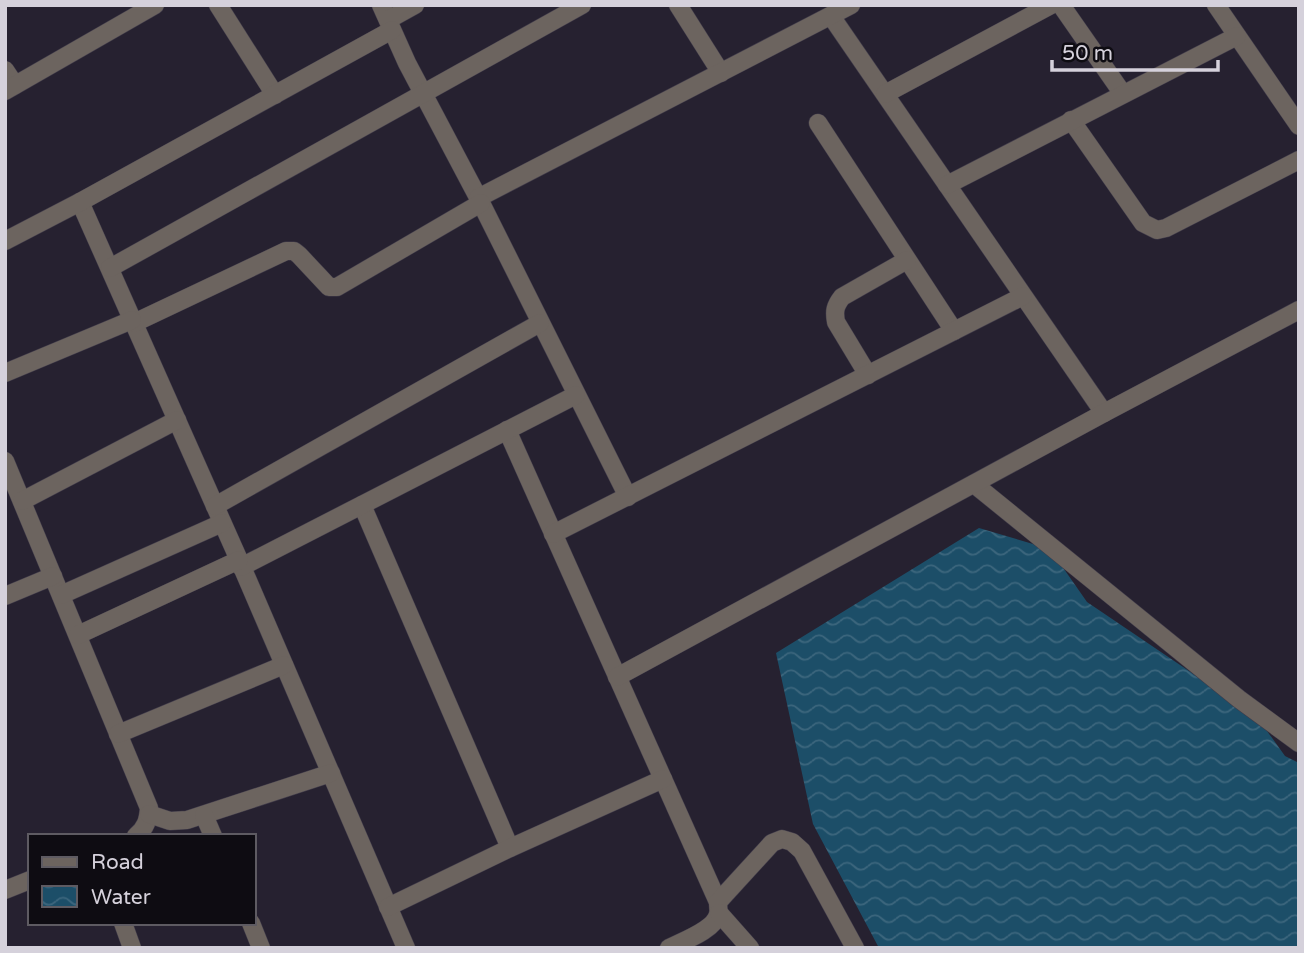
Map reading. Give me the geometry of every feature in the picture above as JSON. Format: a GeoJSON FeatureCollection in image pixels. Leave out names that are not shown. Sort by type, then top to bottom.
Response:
{"type":"FeatureCollection","features":[{"type":"Feature","properties":{"kind":"street"},"geometry":{"type":"LineString","coordinates":[[9,82],[155,5]]}},
{"type":"Feature","properties":{"kind":"street"},"geometry":{"type":"LineString","coordinates":[[218,5],[275,94]]}},
{"type":"Feature","properties":{"kind":"street"},"geometry":{"type":"LineString","coordinates":[[5,241],[275,94],[387,18],[415,5]]}},
{"type":"Feature","properties":{"kind":"street"},"geometry":{"type":"LineString","coordinates":[[110,268],[582,5]]}},
{"type":"Feature","properties":{"kind":"street"},"geometry":{"type":"LineString","coordinates":[[678,5],[721,73]]}},
{"type":"Feature","properties":{"kind":"street"},"geometry":{"type":"LineString","coordinates":[[5,373],[133,321],[286,251],[295,251],[328,287],[337,288],[480,200],[851,5]]}},
{"type":"Feature","properties":{"kind":"street"},"geometry":{"type":"LineString","coordinates":[[885,94],[1051,5]]}},
{"type":"Feature","properties":{"kind":"street"},"geometry":{"type":"LineString","coordinates":[[1061,5],[1123,94]]}},
{"type":"Feature","properties":{"kind":"street"},"geometry":{"type":"LineString","coordinates":[[1216,5],[1299,127]]}},
{"type":"Feature","properties":{"kind":"street"},"geometry":{"type":"LineString","coordinates":[[831,16],[1104,413]]}},
{"type":"Feature","properties":{"kind":"street"},"geometry":{"type":"LineString","coordinates":[[387,18],[422,93],[480,200],[628,497]]}},
{"type":"Feature","properties":{"kind":"street"},"geometry":{"type":"LineString","coordinates":[[947,185],[1237,36]]}},
{"type":"Feature","properties":{"kind":"street"},"geometry":{"type":"LineString","coordinates":[[1070,120],[1143,223],[1157,230],[1166,228],[1299,160]]}},
{"type":"Feature","properties":{"kind":"street"},"geometry":{"type":"LineString","coordinates":[[818,123],[954,331]]}},
{"type":"Feature","properties":{"kind":"street"},"geometry":{"type":"LineString","coordinates":[[80,202],[406,948]]}},
{"type":"Feature","properties":{"kind":"street"},"geometry":{"type":"LineString","coordinates":[[868,375],[836,321],[836,305],[842,297],[907,260]]}},
{"type":"Feature","properties":{"kind":"street"},"geometry":{"type":"LineString","coordinates":[[553,534],[1023,296]]}},
{"type":"Feature","properties":{"kind":"street"},"geometry":{"type":"LineString","coordinates":[[617,677],[1299,310]]}},
{"type":"Feature","properties":{"kind":"street"},"geometry":{"type":"LineString","coordinates":[[215,506],[540,323]]}},
{"type":"Feature","properties":{"kind":"street"},"geometry":{"type":"LineString","coordinates":[[78,635],[240,564],[362,505],[576,395]]}},
{"type":"Feature","properties":{"kind":"street"},"geometry":{"type":"LineString","coordinates":[[22,501],[177,420]]}},
{"type":"Feature","properties":{"kind":"street"},"geometry":{"type":"LineString","coordinates":[[507,430],[718,908],[750,948]]}},
{"type":"Feature","properties":{"kind":"street"},"geometry":{"type":"LineString","coordinates":[[5,461],[149,808],[149,820],[139,834]]}},
{"type":"Feature","properties":{"kind":"street"},"geometry":{"type":"LineString","coordinates":[[974,484],[1239,699],[1299,743]]}},
{"type":"Feature","properties":{"kind":"street"},"geometry":{"type":"LineString","coordinates":[[362,505],[510,848]]}},
{"type":"Feature","properties":{"kind":"street"},"geometry":{"type":"LineString","coordinates":[[61,595],[222,523]]}},
{"type":"Feature","properties":{"kind":"street"},"geometry":{"type":"LineString","coordinates":[[5,596],[53,576]]}},
{"type":"Feature","properties":{"kind":"street"},"geometry":{"type":"LineString","coordinates":[[118,734],[284,665]]}},
{"type":"Feature","properties":{"kind":"street"},"geometry":{"type":"LineString","coordinates":[[149,814],[179,822],[331,773]]}},
{"type":"Feature","properties":{"kind":"street"},"geometry":{"type":"LineString","coordinates":[[388,907],[663,779]]}},
{"type":"Feature","properties":{"kind":"street"},"geometry":{"type":"LineString","coordinates":[[204,815],[212,834]]}},
{"type":"Feature","properties":{"kind":"street"},"geometry":{"type":"LineString","coordinates":[[669,948],[706,929],[715,921],[718,908],[772,843],[782,839],[792,842],[803,851],[855,948]]}},
{"type":"Feature","properties":{"kind":"street"},"geometry":{"type":"LineString","coordinates":[[5,890],[28,881]]}},
{"type":"Feature","properties":{"kind":"street"},"geometry":{"type":"LineString","coordinates":[[124,925],[132,948]]}},
{"type":"Feature","properties":{"kind":"street"},"geometry":{"type":"LineString","coordinates":[[252,925],[261,948]]}},
{"type":"Feature","properties":{"kind":"water"},"geometry":{"type":"Polygon","coordinates":[[[979,528],[1050,549],[1087,602],[1257,717],[1285,756],[1299,763],[1299,948],[879,948],[813,824],[776,653],[979,528]]]}}]}
